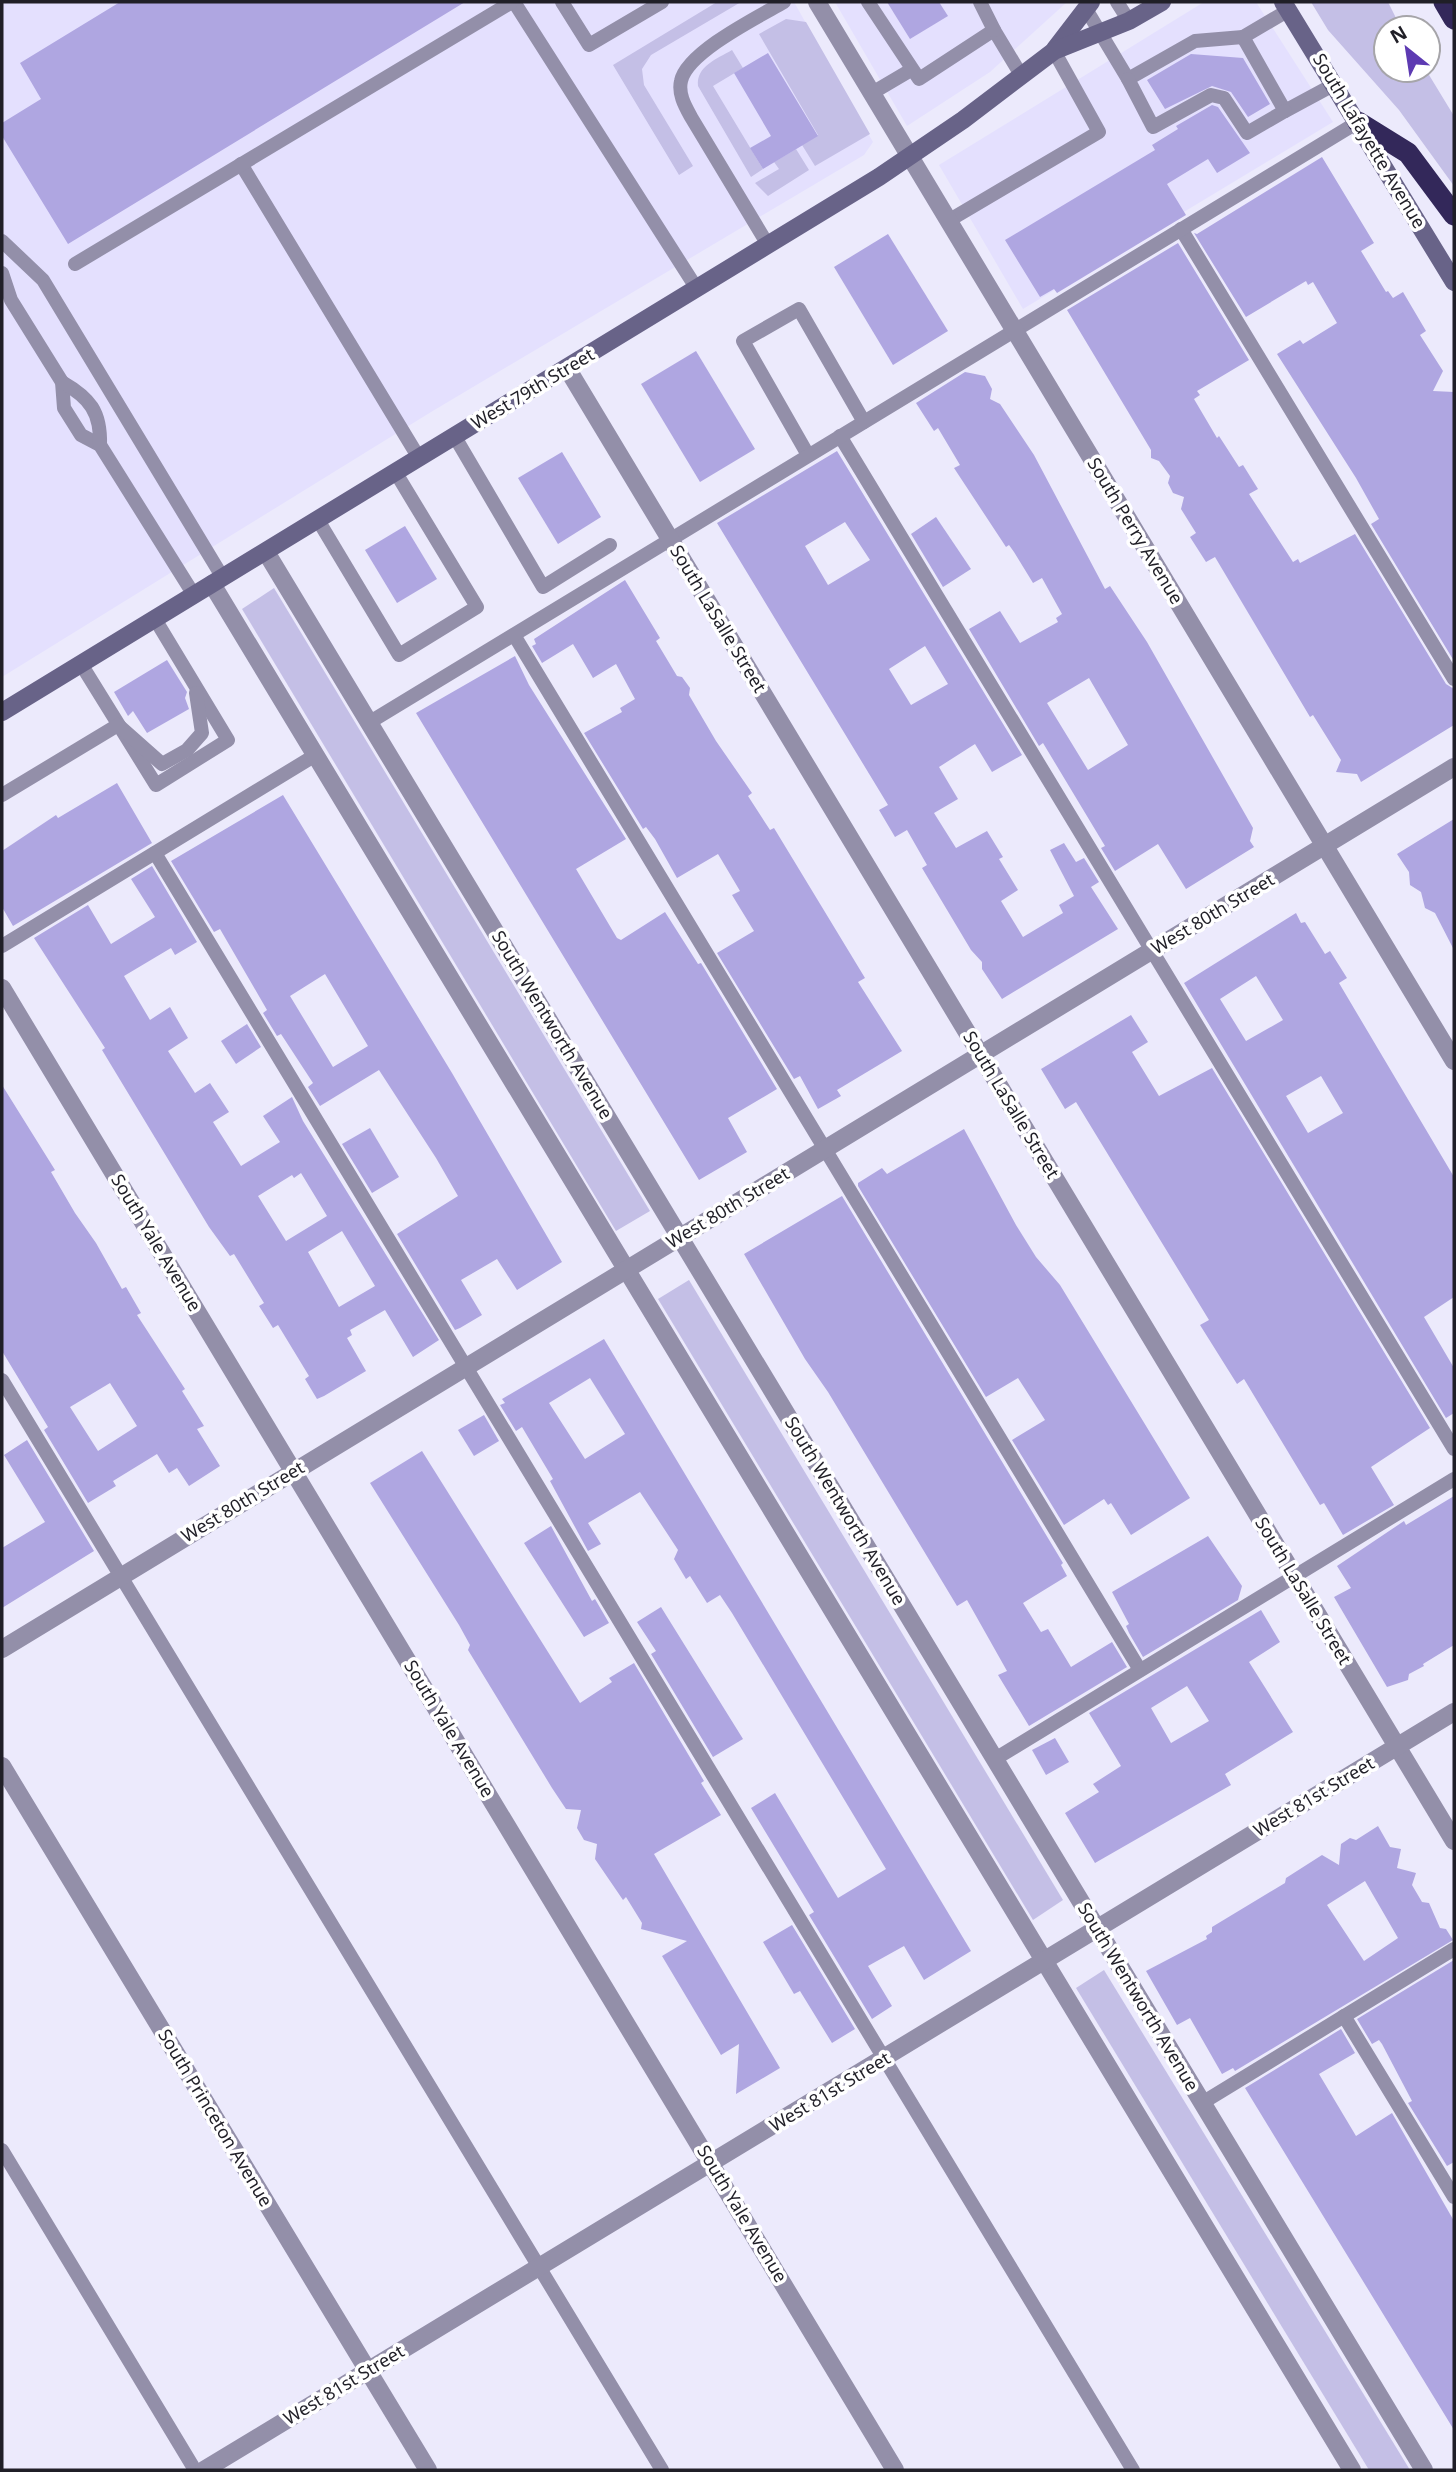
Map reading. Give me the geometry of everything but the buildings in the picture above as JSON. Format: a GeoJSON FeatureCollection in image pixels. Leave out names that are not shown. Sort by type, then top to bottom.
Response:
{"type":"FeatureCollection","features":[{"type":"Feature","properties":{"kind":"highway"},"geometry":{"type":"LineString","coordinates":[[1444,2],[1454,19]]}},
{"type":"Feature","properties":{"kind":"highway"},"geometry":{"type":"LineString","coordinates":[[1357,122],[1408,153],[1454,215]]}},
{"type":"Feature","properties":{"kind":"main road","name":"West 79th Street"},"geometry":{"type":"LineString","coordinates":[[2,712],[697,289],[910,156],[1054,51],[1129,21],[1162,2]]}},
{"type":"Feature","properties":{"kind":"main road","name":"West 79th Street"},"geometry":{"type":"LineString","coordinates":[[1054,51],[1088,6]]}},
{"type":"Feature","properties":{"kind":"main road","name":"South Lafayette Avenue"},"geometry":{"type":"LineString","coordinates":[[1286,6],[1454,282]]}},
{"type":"Feature","properties":{"kind":"street","name":"South Perry Avenue"},"geometry":{"type":"LineString","coordinates":[[817,2],[1454,1061]]}},
{"type":"Feature","properties":{"kind":"street","name":"South LaSalle Street"},"geometry":{"type":"LineString","coordinates":[[567,368],[1454,1841]]}},
{"type":"Feature","properties":{"kind":"street","name":"South Wentworth Avenue"},"geometry":{"type":"LineString","coordinates":[[266,552],[1424,2470]]}},
{"type":"Feature","properties":{"kind":"street"},"geometry":{"type":"LineString","coordinates":[[217,581],[314,756],[1352,2470]]}},
{"type":"Feature","properties":{"kind":"street","name":"West 80th Street"},"geometry":{"type":"LineString","coordinates":[[2,1649],[1454,767]]}},
{"type":"Feature","properties":{"kind":"street","name":"South Yale Avenue"},"geometry":{"type":"LineString","coordinates":[[2,988],[713,2163],[895,2470]]}},
{"type":"Feature","properties":{"kind":"street","name":"West 81st Street"},"geometry":{"type":"LineString","coordinates":[[204,2470],[1454,1712]]}},
{"type":"Feature","properties":{"kind":"street","name":"South Princeton Avenue"},"geometry":{"type":"LineString","coordinates":[[2,1766],[428,2470]]}},
{"type":"Feature","properties":{"kind":"lane"},"geometry":{"type":"LineString","coordinates":[[75,264],[513,2],[697,289]]}},
{"type":"Feature","properties":{"kind":"lane"},"geometry":{"type":"LineString","coordinates":[[562,2],[589,45],[662,2]]}},
{"type":"Feature","properties":{"kind":"lane"},"geometry":{"type":"LineString","coordinates":[[768,244],[691,117],[682,98],[681,82],[686,67],[699,55],[784,2]]}},
{"type":"Feature","properties":{"kind":"lane"},"geometry":{"type":"LineString","coordinates":[[868,2],[919,79],[994,30]]}},
{"type":"Feature","properties":{"kind":"lane"},"geometry":{"type":"LineString","coordinates":[[980,2],[1021,75]]}},
{"type":"Feature","properties":{"kind":"lane"},"geometry":{"type":"LineString","coordinates":[[1117,2],[1129,21]]}},
{"type":"Feature","properties":{"kind":"lane"},"geometry":{"type":"LineString","coordinates":[[1088,6],[1153,127],[1211,95],[1224,98],[1247,133],[1335,84]]}},
{"type":"Feature","properties":{"kind":"lane"},"geometry":{"type":"LineString","coordinates":[[1128,79],[1195,41],[1243,37],[1286,6]]}},
{"type":"Feature","properties":{"kind":"lane"},"geometry":{"type":"LineString","coordinates":[[1243,37],[1285,111]]}},
{"type":"Feature","properties":{"kind":"lane"},"geometry":{"type":"LineString","coordinates":[[948,221],[1099,132],[1054,51]]}},
{"type":"Feature","properties":{"kind":"lane"},"geometry":{"type":"LineString","coordinates":[[872,93],[911,70]]}},
{"type":"Feature","properties":{"kind":"lane"},"geometry":{"type":"LineString","coordinates":[[370,722],[1357,122]]}},
{"type":"Feature","properties":{"kind":"lane"},"geometry":{"type":"LineString","coordinates":[[241,164],[419,458]]}},
{"type":"Feature","properties":{"kind":"lane"},"geometry":{"type":"LineString","coordinates":[[1181,229],[1454,679]]}},
{"type":"Feature","properties":{"kind":"lane"},"geometry":{"type":"LineString","coordinates":[[2,241],[43,280],[217,581]]}},
{"type":"Feature","properties":{"kind":"lane"},"geometry":{"type":"LineString","coordinates":[[2,273],[11,300],[62,382],[65,408],[81,435],[100,445],[194,596]]}},
{"type":"Feature","properties":{"kind":"lane"},"geometry":{"type":"LineString","coordinates":[[808,455],[743,341],[799,309],[864,422]]}},
{"type":"Feature","properties":{"kind":"lane"},"geometry":{"type":"LineString","coordinates":[[62,382],[83,394],[101,423],[100,445]]}},
{"type":"Feature","properties":{"kind":"lane"},"geometry":{"type":"LineString","coordinates":[[840,436],[1454,1449]]}},
{"type":"Feature","properties":{"kind":"lane"},"geometry":{"type":"LineString","coordinates":[[455,437],[543,587],[610,545]]}},
{"type":"Feature","properties":{"kind":"lane"},"geometry":{"type":"LineString","coordinates":[[318,520],[399,655],[477,607],[396,473]]}},
{"type":"Feature","properties":{"kind":"lane"},"geometry":{"type":"LineString","coordinates":[[81,664],[156,785],[228,740],[155,619]]}},
{"type":"Feature","properties":{"kind":"lane"},"geometry":{"type":"LineString","coordinates":[[514,635],[1140,1670]]}},
{"type":"Feature","properties":{"kind":"lane"},"geometry":{"type":"LineString","coordinates":[[118,725],[162,764],[187,750],[202,733],[195,685]]}},
{"type":"Feature","properties":{"kind":"lane"},"geometry":{"type":"LineString","coordinates":[[2,795],[118,725]]}},
{"type":"Feature","properties":{"kind":"lane"},"geometry":{"type":"LineString","coordinates":[[2,946],[314,756]]}},
{"type":"Feature","properties":{"kind":"lane"},"geometry":{"type":"LineString","coordinates":[[155,853],[1133,2470]]}},
{"type":"Feature","properties":{"kind":"lane"},"geometry":{"type":"LineString","coordinates":[[2,1380],[662,2470]]}},
{"type":"Feature","properties":{"kind":"lane"},"geometry":{"type":"LineString","coordinates":[[995,1759],[1454,1479]]}},
{"type":"Feature","properties":{"kind":"lane"},"geometry":{"type":"LineString","coordinates":[[1202,2103],[1454,1949]]}},
{"type":"Feature","properties":{"kind":"lane"},"geometry":{"type":"LineString","coordinates":[[1344,2016],[1454,2197]]}},
{"type":"Feature","properties":{"kind":"lane"},"geometry":{"type":"LineString","coordinates":[[2,2150],[195,2470]]}},
{"type":"Feature","properties":{"kind":"shaded area"},"geometry":{"type":"Polygon","coordinates":[[[2,2],[794,2],[873,142],[864,155],[431,412],[2,677],[2,2]]]}},
{"type":"Feature","properties":{"kind":"shaded area"},"geometry":{"type":"Polygon","coordinates":[[[717,2],[741,2],[651,55],[642,69],[644,85],[693,166],[679,175],[613,65],[717,2]]]}},
{"type":"Feature","properties":{"kind":"shaded area"},"geometry":{"type":"Polygon","coordinates":[[[835,2],[1067,2],[990,72],[907,126],[835,2]]]}},
{"type":"Feature","properties":{"kind":"shaded area"},"geometry":{"type":"Polygon","coordinates":[[[1204,2],[1256,2],[1333,122],[1023,309],[939,165],[1204,2]]]}},
{"type":"Feature","properties":{"kind":"shaded area"},"geometry":{"type":"Polygon","coordinates":[[[1311,2],[1388,2],[1394,14],[1372,14],[1372,80],[1328,30],[1311,2]]]}},
{"type":"Feature","properties":{"kind":"shaded area"},"geometry":{"type":"Polygon","coordinates":[[[786,19],[806,22],[870,134],[815,166],[802,145],[818,135],[759,34],[786,19]]]}},
{"type":"Feature","properties":{"kind":"shaded area"},"geometry":{"type":"Polygon","coordinates":[[[732,50],[743,68],[713,86],[763,169],[751,177],[698,86],[700,73],[704,68],[732,50]]]}},
{"type":"Feature","properties":{"kind":"shaded area"},"geometry":{"type":"Polygon","coordinates":[[[1376,84],[1435,84],[1454,116],[1454,186],[1399,110],[1376,84]]]}},
{"type":"Feature","properties":{"kind":"shaded area"},"geometry":{"type":"Polygon","coordinates":[[[796,149],[809,170],[768,196],[755,183],[779,169],[774,162],[796,149]]]}},
{"type":"Feature","properties":{"kind":"shaded area"},"geometry":{"type":"Polygon","coordinates":[[[274,588],[650,1211],[616,1231],[242,609],[274,588]]]}},
{"type":"Feature","properties":{"kind":"shaded area"},"geometry":{"type":"Polygon","coordinates":[[[689,1280],[1063,1900],[1033,1920],[658,1299],[689,1280]]]}},
{"type":"Feature","properties":{"kind":"shaded area"},"geometry":{"type":"Polygon","coordinates":[[[1104,1970],[1410,2470],[1369,2470],[1076,1988],[1104,1970]]]}}]}
